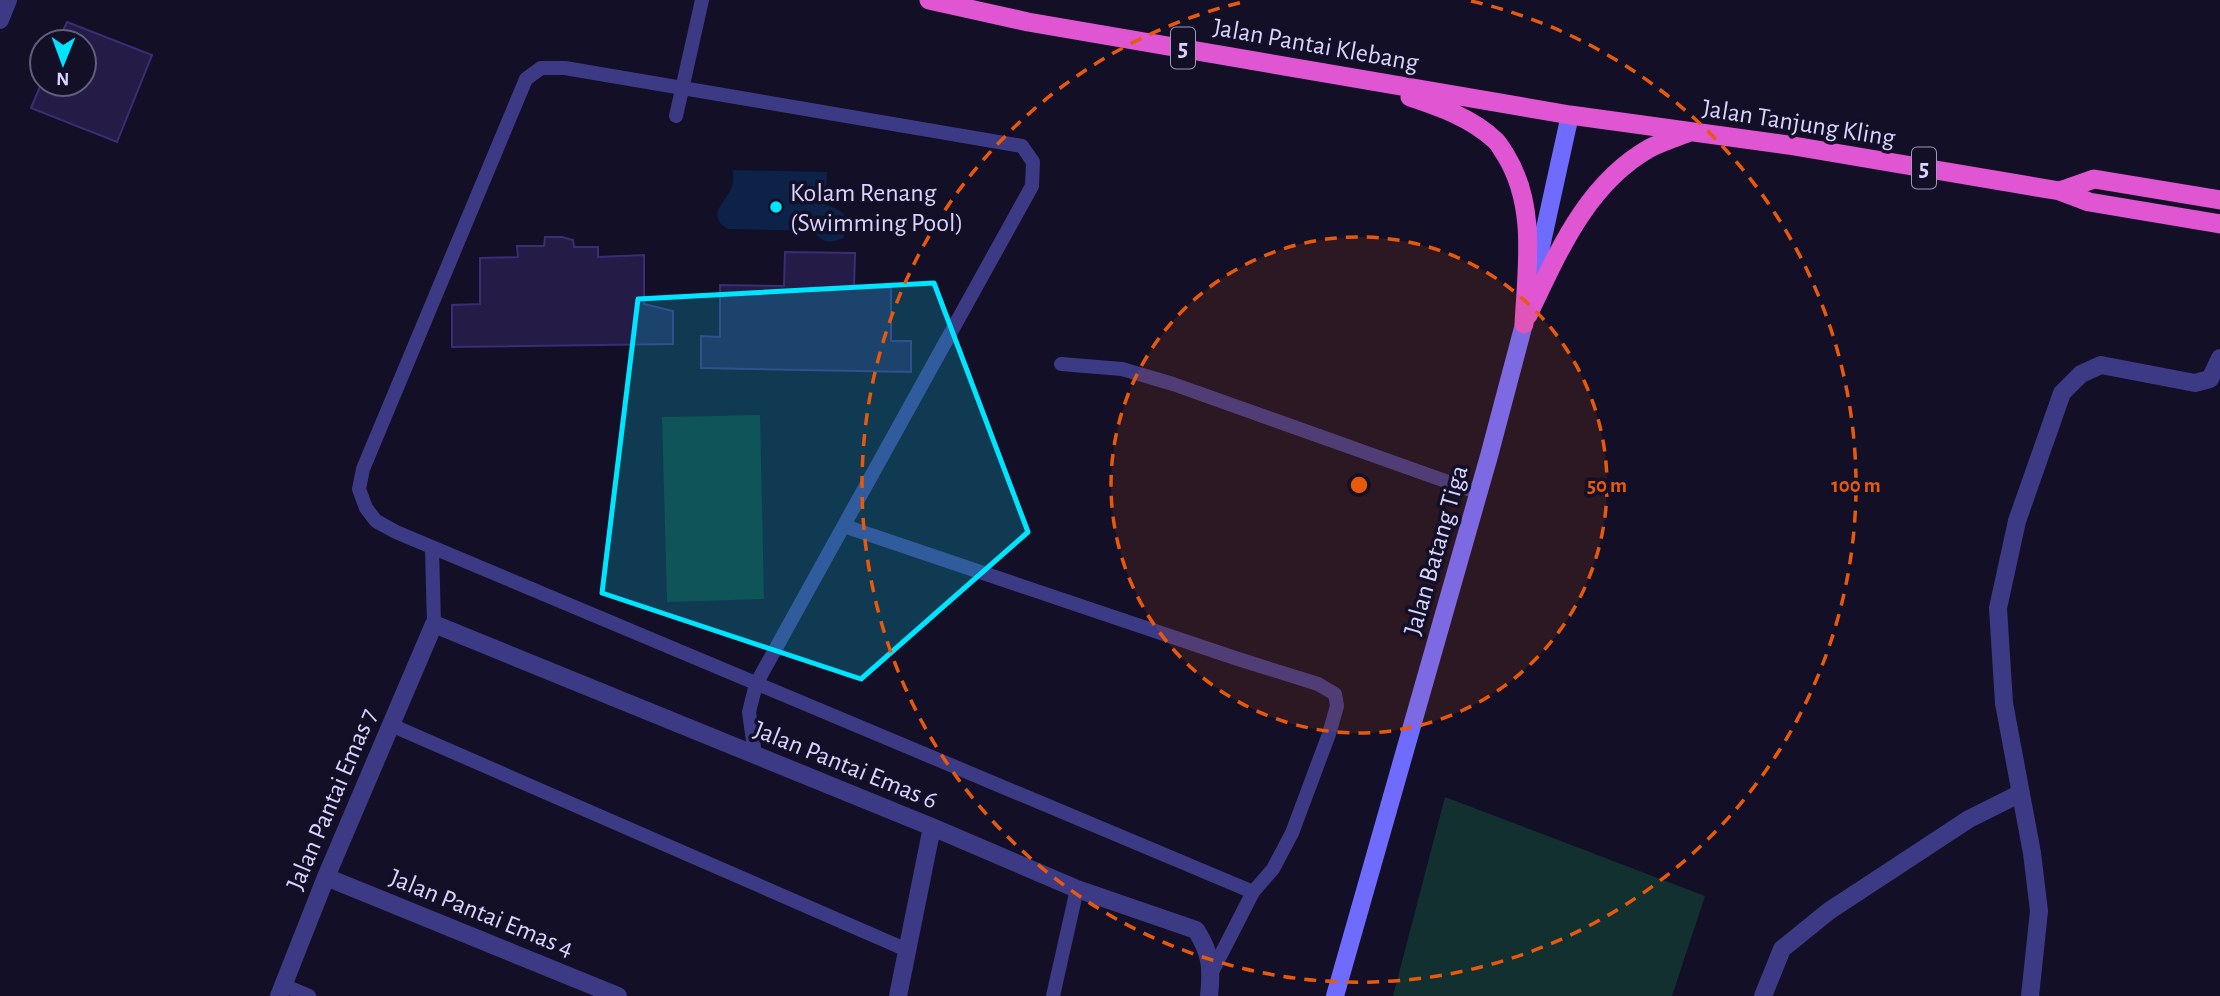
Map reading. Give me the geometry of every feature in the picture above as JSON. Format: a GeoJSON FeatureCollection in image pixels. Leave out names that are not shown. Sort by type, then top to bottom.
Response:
{"type":"FeatureCollection","features":[{"type":"Feature","properties":{"kind":"highway","name":"Jalan Pantai Klebang"},"geometry":{"type":"LineString","coordinates":[[929,0],[1028,22],[1570,115]]}},
{"type":"Feature","properties":{"kind":"highway"},"geometry":{"type":"LineString","coordinates":[[1338,75],[1434,105],[1467,120],[1497,142],[1516,172],[1525,202],[1528,246],[1524,324]]}},
{"type":"Feature","properties":{"kind":"highway","name":"Jalan Tanjung Kling"},"geometry":{"type":"LineString","coordinates":[[1570,115],[1787,145],[2060,191],[2089,202],[2220,224]]}},
{"type":"Feature","properties":{"kind":"highway"},"geometry":{"type":"LineString","coordinates":[[1524,324],[1567,234],[1593,197],[1619,171],[1649,149],[1696,133]]}},
{"type":"Feature","properties":{"kind":"highway","name":"Jalan Tanjung Kling"},"geometry":{"type":"LineString","coordinates":[[2060,191],[2094,179],[2220,200]]}},
{"type":"Feature","properties":{"kind":"main road","name":"Jalan Batang Tiga"},"geometry":{"type":"LineString","coordinates":[[1335,996],[1479,493],[1524,324],[1570,115]]}},
{"type":"Feature","properties":{"kind":"street"},"geometry":{"type":"LineString","coordinates":[[0,20],[8,0]]}},
{"type":"Feature","properties":{"kind":"street"},"geometry":{"type":"LineString","coordinates":[[2031,996],[2039,911],[2032,853],[2004,704],[1998,608],[2017,521],[2062,393],[2081,374],[2101,365],[2195,383],[2210,379],[2220,358]]}},
{"type":"Feature","properties":{"kind":"street","name":"Jalan Pantai Emas 7"},"geometry":{"type":"LineString","coordinates":[[281,990],[434,624]]}},
{"type":"Feature","properties":{"kind":"street","name":"Jalan Pantai Emas 6"},"geometry":{"type":"LineString","coordinates":[[434,624],[1077,889],[1196,930],[1207,947],[1211,974]]}},
{"type":"Feature","properties":{"kind":"street"},"geometry":{"type":"LineString","coordinates":[[1763,996],[1782,949],[1829,911],[1969,819],[2021,793]]}},
{"type":"Feature","properties":{"kind":"street"},"geometry":{"type":"LineString","coordinates":[[898,996],[932,827]]}},
{"type":"Feature","properties":{"kind":"street","name":"Jalan Pantai Emas 4"},"geometry":{"type":"LineString","coordinates":[[326,877],[618,996]]}},
{"type":"Feature","properties":{"kind":"street"},"geometry":{"type":"LineString","coordinates":[[1209,996],[1211,974]]}},
{"type":"Feature","properties":{"kind":"lane"},"geometry":{"type":"LineString","coordinates":[[677,116],[702,0]]}},
{"type":"Feature","properties":{"kind":"lane"},"geometry":{"type":"LineString","coordinates":[[755,755],[750,712],[756,684],[1032,186],[1032,162],[1022,146],[565,68],[541,68],[526,79],[363,469],[359,489],[366,508],[376,521],[432,548],[756,684],[1253,892]]}},
{"type":"Feature","properties":{"kind":"lane"},"geometry":{"type":"LineString","coordinates":[[1060,364],[1122,369],[1173,384],[1479,493]]}},
{"type":"Feature","properties":{"kind":"lane"},"geometry":{"type":"LineString","coordinates":[[844,526],[1318,684],[1335,694],[1337,706],[1329,734],[1292,833],[1273,869],[1253,892],[1211,974]]}},
{"type":"Feature","properties":{"kind":"lane"},"geometry":{"type":"LineString","coordinates":[[432,548],[434,624]]}},
{"type":"Feature","properties":{"kind":"lane"},"geometry":{"type":"LineString","coordinates":[[391,725],[907,950]]}},
{"type":"Feature","properties":{"kind":"lane"},"geometry":{"type":"LineString","coordinates":[[1053,996],[1077,889]]}},
{"type":"Feature","properties":{"kind":"lane"},"geometry":{"type":"LineString","coordinates":[[281,990],[309,996]]}},
{"type":"Feature","properties":{"kind":"highlighted area"},"geometry":{"type":"Polygon","coordinates":[[[934,283],[1028,532],[861,679],[602,593],[638,299],[934,283]]]}},
{"type":"Feature","properties":{"kind":"green space"},"geometry":{"type":"Polygon","coordinates":[[[760,415],[764,599],[667,602],[662,417],[760,415]]]}},
{"type":"Feature","properties":{"kind":"green space"},"geometry":{"type":"Polygon","coordinates":[[[1445,797],[1705,896],[1672,996],[1393,996],[1445,797]]]}},
{"type":"Feature","properties":{"kind":"water","name":"Kolam Renang (Swimming Pool)"},"geometry":{"type":"Polygon","coordinates":[[[733,170],[827,172],[826,205],[845,216],[847,226],[843,238],[826,241],[813,231],[728,229],[721,224],[717,214],[732,187],[733,170]]]}},
{"type":"Feature","properties":{"kind":"building"},"geometry":{"type":"Polygon","coordinates":[[[67,22],[82,28],[64,28],[67,22]]]}},
{"type":"Feature","properties":{"kind":"building"},"geometry":{"type":"Polygon","coordinates":[[[98,34],[152,55],[117,142],[31,108],[35,98],[98,98],[98,34]]]}},
{"type":"Feature","properties":{"kind":"building"},"geometry":{"type":"Polygon","coordinates":[[[545,237],[573,240],[574,247],[598,247],[598,257],[644,255],[644,304],[673,311],[673,344],[452,347],[452,305],[480,304],[480,258],[518,257],[517,246],[544,246],[545,237]]]}},
{"type":"Feature","properties":{"kind":"building"},"geometry":{"type":"Polygon","coordinates":[[[785,252],[855,253],[854,287],[891,288],[891,341],[911,341],[911,372],[701,368],[701,336],[720,337],[720,285],[784,286],[785,252]]]}},
{"type":"Feature","properties":{"kind":"place","name":"Kolam Renang (Swimming Pool)"},"geometry":{"type":"Point","coordinates":[776,207]}}]}
